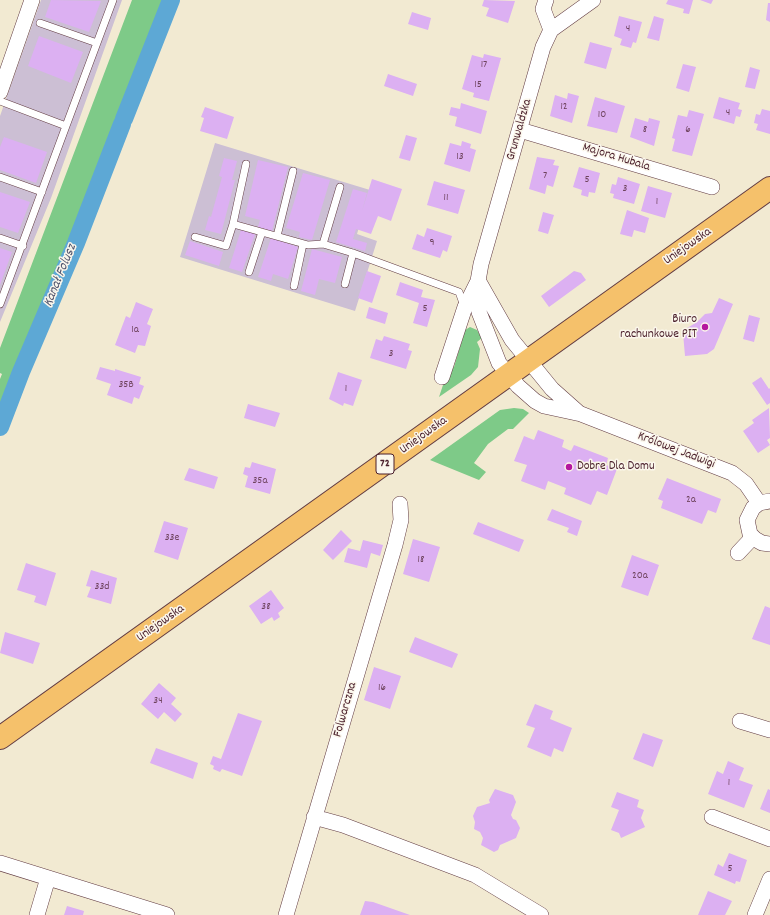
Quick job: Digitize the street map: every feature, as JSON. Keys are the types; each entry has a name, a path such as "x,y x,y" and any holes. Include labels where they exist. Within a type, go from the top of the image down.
{"main road":[{"name":"Uniejowska","path":"0,738 770,188"}],"street":[{"path":"0,92 7,50 32,0"},
{"path":"546,0 543,9 551,30 593,0"},
{"name":"Grunwaldzka","path":"508,375 496,356 479,312 478,281 481,264 543,48 551,30"},
{"name":"Majora Hubala","path":"520,130 712,187"},
{"name":"Grunwaldzka","path":"442,377 464,307 478,281"},
{"name":"Królowej Jadwigi","path":"478,281 504,328 552,389 581,414"},
{"name":"Królowej Jadwigi","path":"508,375 535,402 549,408 581,414 732,472 764,502"},
{"path":"764,502 749,514 748,527 753,537 762,543 770,544"},
{"name":"Folwarczna","path":"286,915 395,545 401,520 400,504"},
{"path":"738,553 753,537"},
{"path":"740,722 770,730"},
{"path":"314,817 343,825 475,875 542,915"},
{"path":"712,817 770,839"},
{"path":"0,862 167,915"},
{"path":"37,915 48,878"},
{"path":"755,915 770,879"}],"lane":[{"path":"0,304 2,295 23,246 113,0"},
{"path":"40,23 97,43"},
{"path":"0,101 66,126"},
{"path":"195,237 226,246 233,224 246,164"},
{"path":"277,236 292,171"},
{"path":"0,177 42,192"},
{"path":"323,244 340,187"},
{"path":"233,224 304,244 323,244 353,253 459,292 464,307"},
{"path":"249,272 262,232"},
{"path":"0,238 23,246"},
{"path":"294,286 304,244"},
{"path":"345,284 353,253"}],"shaded area":[{"path":"41,0 122,0 51,198 0,322 0,116"},
{"path":"215,143 370,190 357,234 377,241 355,311 180,257"}],"green space":[{"path":"132,0 165,0 115,130 0,411 0,379 2,374 0,373 0,348"},
{"path":"470,327 477,330 482,338 477,342 480,349 478,367 471,375 439,397 447,373 454,367 465,330"},
{"path":"514,408 523,409 529,413 513,429 508,429 488,444 474,463 486,472 479,480 430,460 500,410"}],"building":[{"path":"51,0 101,1 89,32 45,17"},
{"path":"484,0 515,1 508,23 486,16 489,8 482,6"},
{"path":"668,0 693,0 689,14 683,13 684,9 666,4"},
{"path":"700,0 713,0 711,4"},
{"path":"768,3 770,3 770,22 766,20"},
{"path":"412,12 431,18 428,30 408,24"},
{"path":"619,16 642,22 636,43 633,42 631,48 620,45 622,39 614,36"},
{"path":"654,16 664,19 659,41 647,38"},
{"path":"39,36 83,52 71,83 28,66"},
{"path":"590,42 612,48 606,69 584,63"},
{"path":"484,54 501,58 489,101 473,97 474,93 462,89 472,55 483,58"},
{"path":"683,64 696,67 689,92 676,88"},
{"path":"750,67 760,70 755,89 745,87"},
{"path":"388,74 417,84 413,96 384,86"},
{"path":"568,93 579,96 572,123 550,116 555,95 567,99"},
{"path":"595,97 625,106 617,133 587,126"},
{"path":"719,97 740,103 738,109 742,110 740,117 736,116 734,124 713,118"},
{"path":"461,103 487,111 481,134 455,126 457,117 449,115 451,107 460,109"},
{"path":"205,107 234,117 227,139 200,131 204,118 201,117"},
{"path":"762,109 770,111 770,134 756,130 758,124 754,123 756,114 760,115"},
{"path":"689,110 704,114 692,156 672,151 675,139 672,138 678,115 687,117"},
{"path":"635,118 648,122 649,118 660,121 654,146 630,137"},
{"path":"406,135 417,138 410,161 399,158"},
{"path":"4,137 47,152 36,183 0,170 0,147"},
{"path":"462,141 471,144 470,148 476,150 470,172 444,164 450,143 461,146"},
{"path":"537,157 555,160 553,165 559,166 553,187 547,185 545,194 529,189"},
{"path":"224,158 237,161 232,180 235,180 221,234 205,230 209,216 211,217 222,177 219,176"},
{"path":"258,160 288,167 272,231 258,227 260,220 245,216"},
{"path":"579,167 600,173 595,193 589,192 588,197 581,195 582,190 573,187"},
{"path":"303,173 330,180 312,240 299,237 300,232 286,228"},
{"path":"618,177 640,184 634,204 613,198 614,194 610,193 612,184 616,185"},
{"path":"372,179 402,189 391,221 378,216 371,234 356,229 353,239 367,243 365,251 336,242 353,189 367,193 362,211"},
{"path":"434,181 465,190 458,214 427,205"},
{"path":"648,186 672,193 665,218 641,211"},
{"path":"0,192 30,202 18,233 0,227"},
{"path":"627,210 649,218 645,233 634,230 632,237 620,234"},
{"path":"543,212 554,215 548,234 538,231"},
{"path":"427,228 452,236 447,252 443,250 440,258 412,249 417,234 424,237"},
{"path":"241,230 255,234 242,272 229,268"},
{"path":"271,238 298,247 288,279 273,274 271,281 258,277"},
{"path":"190,241 223,252 219,266 185,255"},
{"path":"0,248 12,252 0,285"},
{"path":"312,249 342,257 335,283 319,279 315,295 301,291"},
{"path":"367,271 381,276 372,303 358,298"},
{"path":"574,271 581,273 586,280 549,307 541,296"},
{"path":"400,282 423,290 421,297 435,300 427,327 413,323 419,303 396,295"},
{"name":"Biuro rachunkowe PIT","path":"719,298 733,304 714,349 707,354 685,356 684,330 697,322 705,314 712,313"},
{"path":"136,302 153,309 147,324 151,326 145,346 138,345 135,353 115,345 126,316 130,318"},
{"path":"369,307 388,313 385,324 366,318"},
{"path":"749,315 760,318 754,342 743,339"},
{"path":"384,336 410,344 408,350 412,351 406,369 370,358 376,339 382,341"},
{"path":"100,367 115,371 115,369 141,377 139,384 144,386 139,399 134,397 132,404 107,395 111,384 96,379"},
{"path":"338,372 362,380 353,406 344,403 343,406 329,399"},
{"path":"761,377 769,389 770,388 770,403 767,405 752,383"},
{"path":"248,404 280,413 275,427 244,418"},
{"path":"769,408 770,438 767,440 770,445 758,453 743,431 754,423 752,420"},
{"name":"Dobre Dla Domu","path":"538,430 564,440 562,447 571,451 574,445 608,458 606,465 617,469 607,495 597,491 591,505 564,494 566,488 548,481 545,490 521,481 527,465 514,461 524,436 534,440"},
{"path":"252,462 276,469 270,494 245,487 248,476 243,474 245,467 250,468"},
{"path":"189,468 218,477 214,489 184,480"},
{"path":"667,478 721,499 716,513 708,510 702,524 661,508 663,501 658,499"},
{"path":"552,509 582,521 577,536 567,532 569,528 547,520"},
{"path":"164,521 188,528 178,560 154,552"},
{"path":"478,522 524,540 519,552 473,534"},
{"path":"341,530 352,541 333,560 323,550"},
{"path":"413,539 440,547 429,582 403,574"},
{"path":"363,540 383,545 380,556 371,553 367,568 344,562 348,548 360,551"},
{"path":"632,555 659,565 648,596 621,587"},
{"path":"26,563 56,573 46,606 34,602 36,596 17,590"},
{"path":"91,570 117,578 111,604 87,597 91,587 86,586"},
{"path":"271,590 284,608 278,613 280,617 274,621 272,617 261,624 249,606"},
{"path":"765,606 770,608 770,645 752,639"},
{"path":"5,632 40,643 33,664 0,653"},
{"path":"415,637 458,654 452,668 409,652"},
{"path":"374,667 401,676 390,709 364,700"},
{"path":"159,683 176,698 171,704 182,714 175,722 164,712 158,719 141,704"},
{"path":"535,704 553,711 550,719 572,728 563,752 554,748 551,757 527,747 535,728 526,725"},
{"path":"238,713 262,721 242,776 222,769 220,772 213,769 214,766 210,764 213,756 221,759"},
{"path":"643,733 663,740 653,767 633,759"},
{"path":"156,748 198,763 193,779 150,763"},
{"path":"728,761 744,768 739,780 753,785 744,808 708,794 717,771 723,774"},
{"path":"495,789 513,795 516,802 511,815 513,819 516,820 520,828 516,838 500,845 498,850 494,852 481,845 483,838 480,832 474,829 475,822 473,816 477,807 490,803 489,800"},
{"path":"768,789 770,790 770,813 760,809"},
{"path":"617,792 639,800 637,807 644,810 641,818 645,827 621,838 619,833 611,830 619,810 611,807"},
{"path":"729,853 747,860 740,882 736,881 735,884 714,875 718,864 723,867"},
{"path":"708,891 732,901 725,915 698,915"},
{"path":"365,901 373,902 410,915 360,915"},
{"path":"67,906 84,911 83,915 64,915"}],"waterway":[{"name":"Kanał Folusz","path":"124,119 171,0"},
{"name":"Kanał Folusz","path":"0,427 21,372 76,243 122,124"}],"place":[{"name":"Biuro rachunkowe PIT","path":"705,327"},
{"name":"Dobre Dla Domu","path":"569,467"}]}
